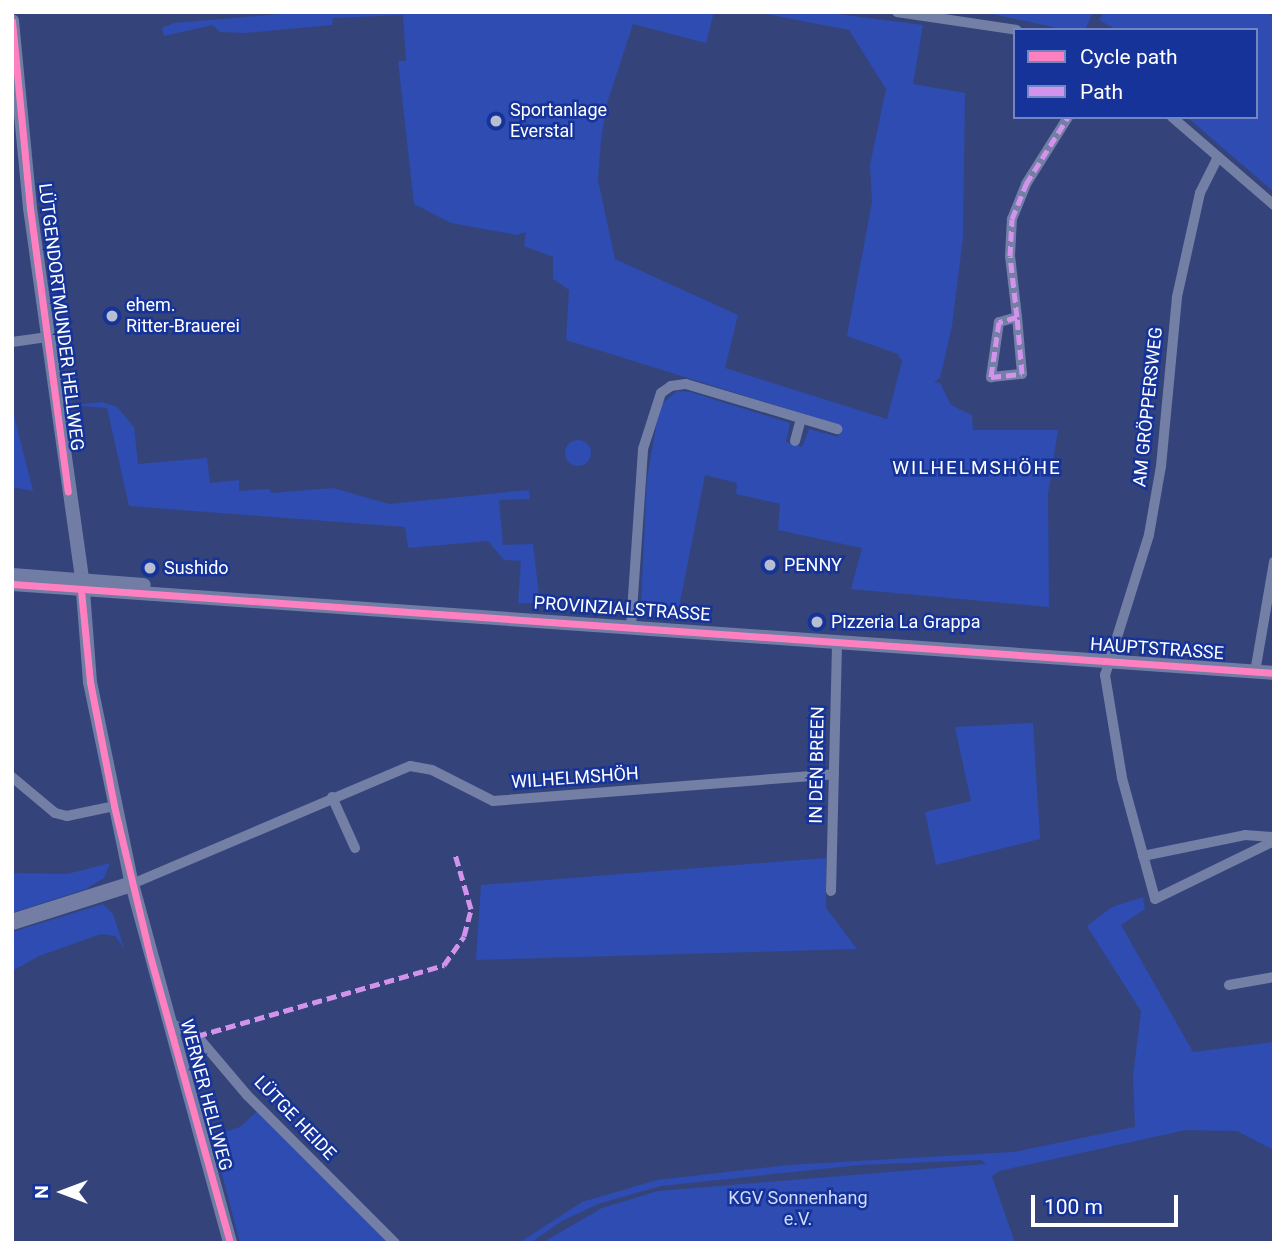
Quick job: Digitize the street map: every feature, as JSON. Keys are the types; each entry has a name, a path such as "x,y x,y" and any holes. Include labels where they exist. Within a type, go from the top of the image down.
{"highway":[{"path":"13,922 132,884"}],"main road":[{"name":"LÜTGENDORTMUNDER HELLWEG","path":"12,20 17,107 82,584 90,682 114,806 150,956"},
{"name":"PROVINZIALSTRASSE","path":"12,575 204,595 1037,656"},
{"name":"PROVINZIALSTRASSE","path":"12,584 82,584"},
{"name":"HAUPTSTRASSE","path":"1037,656 1274,673"},
{"name":"WERNER HELLWEG","path":"150,956 230,1243"}],"street":[{"path":"897,12 1013,29"},
{"path":"1017,317 999,322 991,377 1022,374 1017,317 1010,256 1012,219 1026,184 1067,119"},
{"path":"1173,119 1274,205"},
{"name":"AM GRÖPPERSWEG","path":"1218,157 1207,175 1188,239 1177,297 1155,500 1140,570 1105,675 1116,744 1156,899 1274,839"},
{"path":"12,342 47,337"},
{"path":"631,626 643,449 661,393 671,386 686,384 837,429"},
{"path":"794,441 802,419"},
{"path":"1255,672 1274,562"},
{"name":"IN DEN BREEN","path":"831,891 837,640"},
{"name":"WILHELMSHÖH","path":"132,884 410,766 432,771 493,801 834,774"},
{"path":"12,778 55,813 67,816 114,806"},
{"path":"332,797 355,848"},
{"path":"1143,856 1244,835 1274,839"},
{"path":"1229,985 1274,977"},
{"name":"LÜTGE HEIDE","path":"170,1023 177,1022 197,1036 247,1095 394,1243"}],"green space":[{"path":"305,12 714,12 706,43 633,24 607,103 601,140 598,180 615,259 738,315 725,368 887,419 902,361 898,354 847,336 872,202 870,165 886,89 849,30 755,12 822,12 923,25 913,84 965,93 963,237 952,326 940,378 934,382 940,383 951,405 972,415 973,430 1058,430 1048,494 1049,607 851,589 862,548 778,530 780,504 736,494 737,483 705,475 678,613 649,611 641,604 647,478 660,405 677,391 690,392 790,423 786,442 802,447 809,429 838,437 842,426 566,340 569,290 553,279 553,257 524,246 526,232 517,235 451,223 414,204 398,61 406,61 403,15 333,18 332,25 245,33 220,32 213,25 164,36 162,28 174,23"},
{"path":"983,12 1093,12 1086,28 1058,28"},
{"path":"1104,12 1268,12 1274,19 1274,192 1189,119 1258,119 1258,28 1113,28 1099,20"},
{"path":"76,375 76,379 69,381 72,405 102,402 117,407 134,427 138,464 207,458 210,483 239,480 239,491 269,489 272,493 333,488 389,504 529,490 530,499 499,500 503,545 533,544 540,603 518,603 521,561 504,560 488,541 408,548 405,527 129,506 107,408 68,405 63,376"},
{"path":"12,404 16,424 33,491 12,487"},
{"path":"578,440 587,444 591,453 587,462 578,466 569,462 565,453 569,444"},
{"path":"1033,723 1040,839 936,865 925,812 971,801 955,727"},
{"path":"826,858 826,908 857,949 476,960 481,885"},
{"path":"110,863 104,878 86,889 12,913 12,873 67,874"},
{"name":"KGV Sonnenhang e.V.","path":"1143,897 1145,909 1121,925 1193,1052 1274,1042 1274,1150 1237,1131 1186,1130 999,1171 992,1176 1015,1243 542,1243 602,1208 658,1191 986,1164 981,1160 860,1165 661,1186 598,1204 562,1221 530,1243 519,1243 582,1202 657,1180 789,1165 1013,1152 1135,1127 1133,1076 1141,1011 1087,926 1112,907"},
{"path":"103,904 113,914 124,948 115,936 101,934 39,956 12,971 12,932"},
{"path":"257,1111 392,1243 240,1243 212,1136 240,1127"}],"marked path":[{"path":"1017,317 1010,256 1012,219 1026,184 1067,119"},
{"path":"1017,317 1022,374 991,377 999,322 1017,317"},
{"path":"197,1036 444,965 464,936 471,909 455,854"}],"cycle path":[{"path":"12,21 30,208 68,491"},
{"path":"12,584 1274,673"},
{"path":"81,590 90,682 114,806 150,956 230,1243"}],"place":[{"name":"Sportanlage Everstal","path":"496,121"},
{"name":"ehem. Ritter-Brauerei","path":"112,316"},
{"name":"PENNY","path":"770,565"},
{"name":"Sushido","path":"150,568"},
{"name":"Pizzeria La Grappa","path":"817,622"}],"district":[{"name":"WILHELMSHÖHE","path":"977,468"}]}
